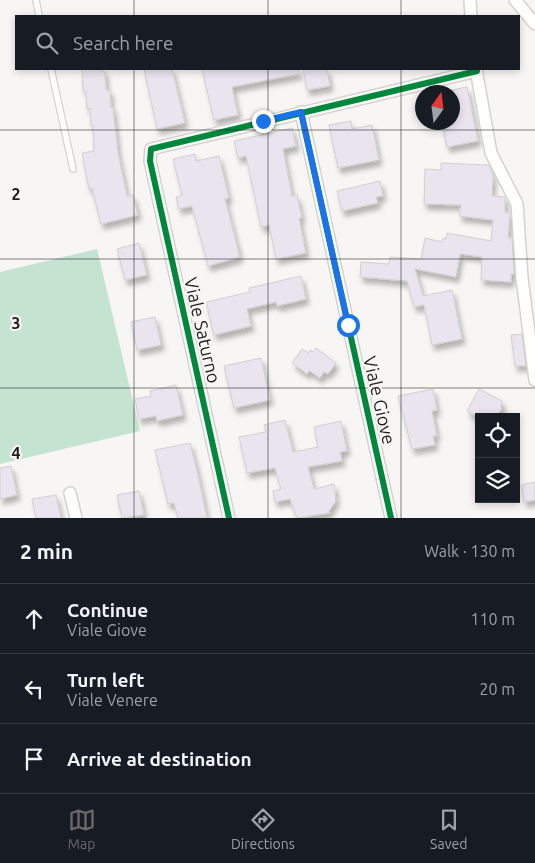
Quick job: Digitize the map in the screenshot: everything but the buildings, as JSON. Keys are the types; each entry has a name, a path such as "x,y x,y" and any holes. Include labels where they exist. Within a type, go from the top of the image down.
{"street":[{"path":"470,0 471,15"},
{"path":"515,0 535,24"},
{"path":"301,112 477,70 491,153 518,210 522,278 535,380"},
{"name":"Viale Saturno","path":"229,518 150,161 151,149 301,112"},
{"name":"Viale Giove","path":"301,112 391,518"},
{"path":"70,493 76,518"}],"lane":[{"path":"36,0 39,15"},
{"path":"51,70 73,169"}],"green space":[{"path":"97,249 140,431 0,464 0,272"}],"cycle path":[{"path":"229,518 150,161 151,149 477,71"},
{"path":"301,112 391,518"}],"route":[{"path":"263,121 301,112 348,325"}]}
